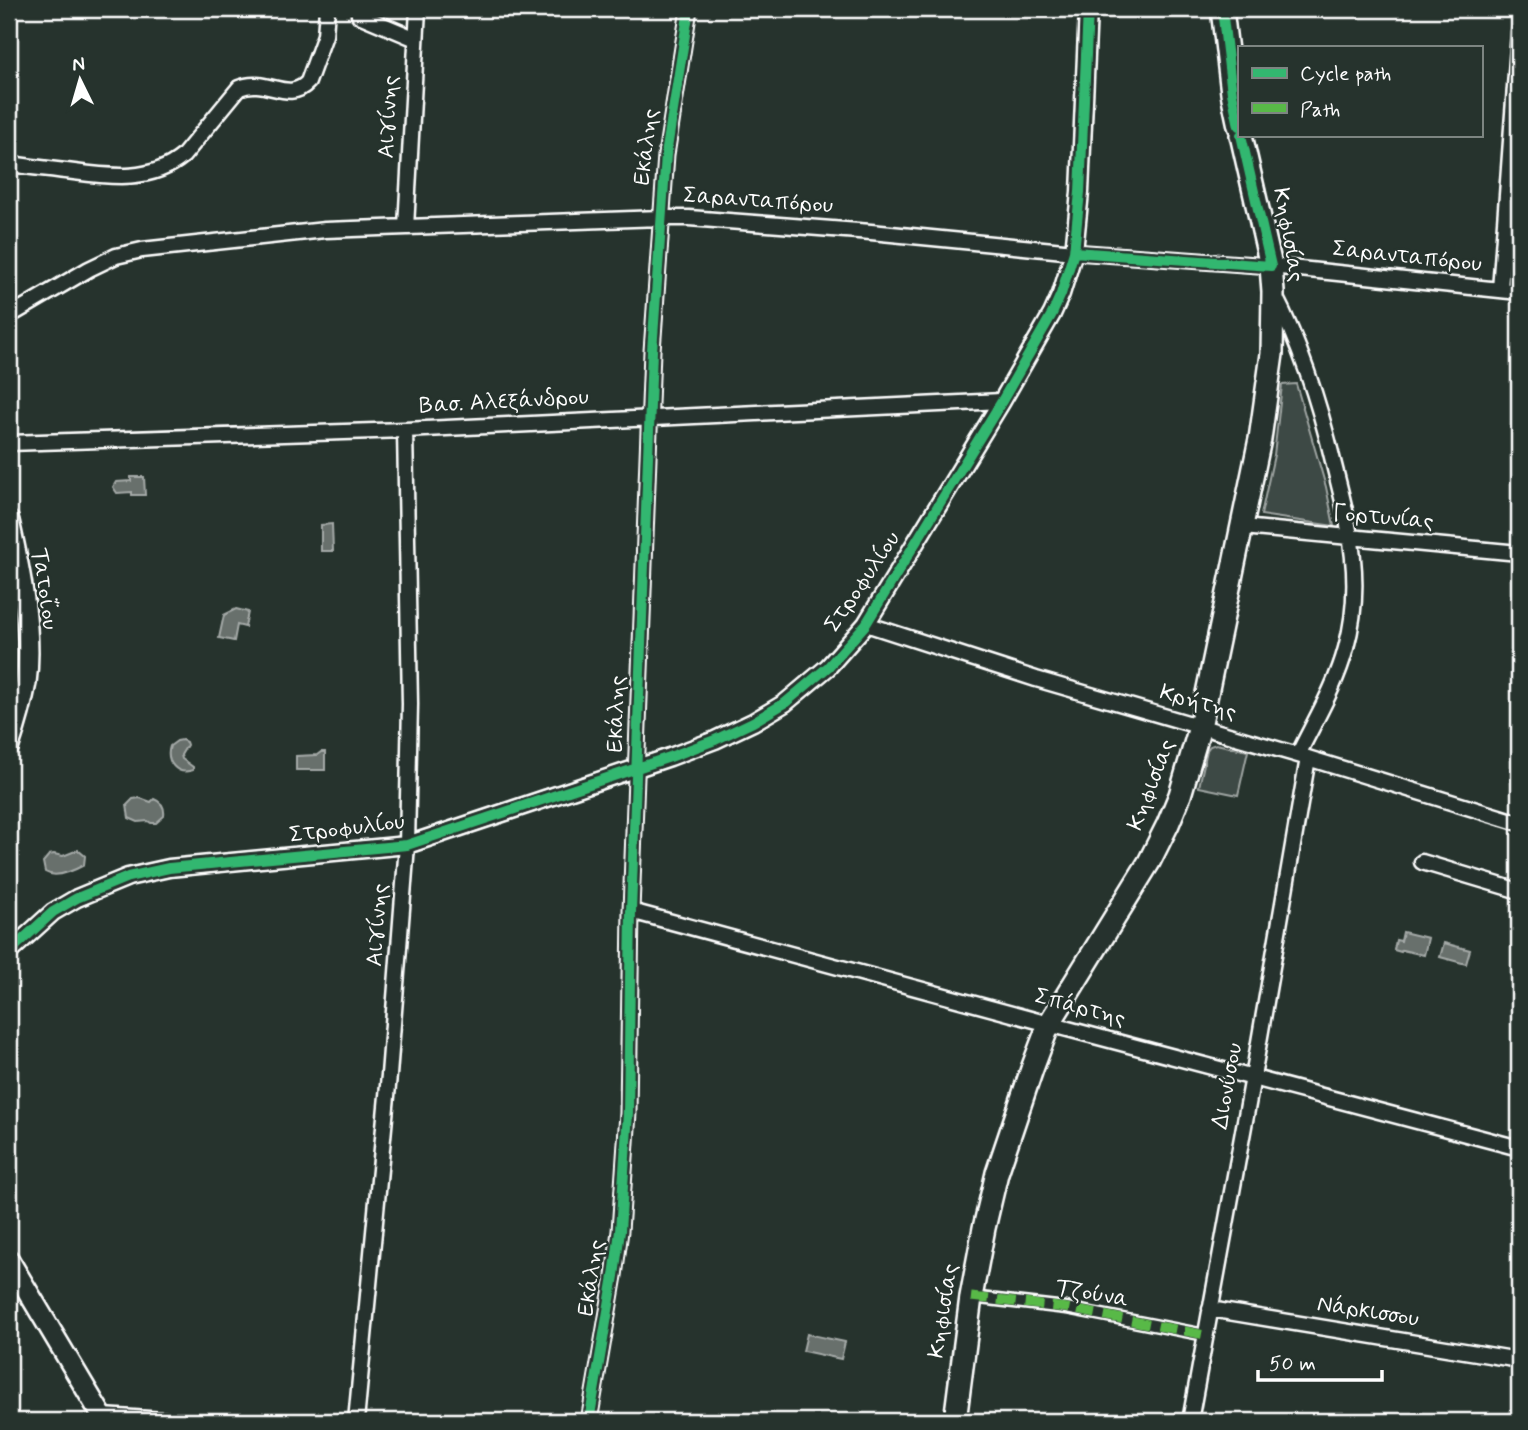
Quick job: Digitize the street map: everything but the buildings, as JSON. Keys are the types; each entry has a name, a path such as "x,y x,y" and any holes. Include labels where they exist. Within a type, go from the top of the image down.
{"main road":[{"path":"1222,9 1238,121"},
{"name":"Κηφισίας","path":"955,1421 971,1297 984,1228 997,1172 1015,1116 1049,1024 1149,862 1180,795 1200,727 1243,527 1272,354 1271,266 1241,136"},
{"name":"Τατοΐου","path":"9,521 24,599 27,641 26,681 9,746"},
{"path":"9,1260 104,1419"}],"street":[{"path":"9,164 118,177 158,171 173,164 183,156 239,88 258,84 290,92 300,89 308,82 325,35 327,9"},
{"name":"Αιγίνης","path":"406,227 418,9"},
{"name":"Εκάλης","path":"589,1421 620,1231 628,1113 631,911 652,351 661,218 673,104 689,9"},
{"name":"Στροφυλίου","path":"9,952 52,912 77,898 128,877 169,868 407,845 715,740 753,722 785,702 828,667 866,624 1002,401 1052,314 1066,281 1074,253 1081,171 1088,9"},
{"path":"359,15 416,39"},
{"path":"1500,290 1519,32"},
{"name":"Σαρανταπόρου","path":"9,316 116,256 142,250 325,230 661,218 871,232 1074,253 1271,266 1519,292"},
{"name":"Διονύσου","path":"1190,1421 1253,1077 1303,756 1346,651 1354,608 1351,538 1324,424 1290,325 1273,292"},
{"name":"Βασ. Αλεξάνδρου","path":"9,443 405,430 1002,401"},
{"name":"Αιγίνης","path":"356,1421 388,1089 407,845 410,704 405,430"},
{"name":"Γορτυνίας","path":"1243,527 1519,553"},
{"name":"Κρήτης","path":"866,624 1036,679 1303,756 1519,823"},
{"path":"1422,862 1519,891"},
{"name":"Σπάρτης","path":"631,911 1519,1148"},
{"name":"Τζούνα","path":"971,1297 1066,1308 1205,1335"},
{"name":"Νάρκισσου","path":"1210,1310 1519,1360"},
{"path":"104,1419 165,1421"}],"shaded area":[{"path":"1296,384 1326,487 1334,526 1261,515 1274,455 1282,385"},
{"path":"131,477 144,477 145,495 117,493 113,487 116,482 131,481"},
{"path":"332,524 333,551 321,551 321,525"},
{"path":"236,609 248,612 245,627 237,625 234,641 219,638 224,615"},
{"path":"182,740 187,745 181,755 182,759 193,767 193,770 177,769 169,757 170,746"},
{"path":"1216,744 1248,751 1238,795 1199,787 1207,750"},
{"path":"325,752 325,770 296,770 296,756 317,755"},
{"path":"133,799 159,802 164,816 156,823 138,822 129,818 127,805"},
{"path":"78,850 85,856 84,865 59,874 45,872 43,862 49,855 63,856"},
{"path":"1403,932 1428,938 1424,955 1394,950 1396,940 1401,941"},
{"path":"1444,943 1470,950 1466,964 1440,957"},
{"path":"807,1334 845,1342 841,1359 803,1351"}],"marked path":[{"path":"971,1297 1066,1308 1205,1335"}],"cycle path":[{"path":"589,1421 620,1231 628,1113 631,911 652,351 666,155 689,9"},
{"path":"9,952 53,912 77,898 128,877 169,868 407,845 670,757 753,722 785,703 828,667 866,624 1002,401 1061,294 1074,252 1080,192 1088,9"},
{"path":"1222,9 1238,121"},
{"path":"1074,252 1271,266 1241,136"}]}
